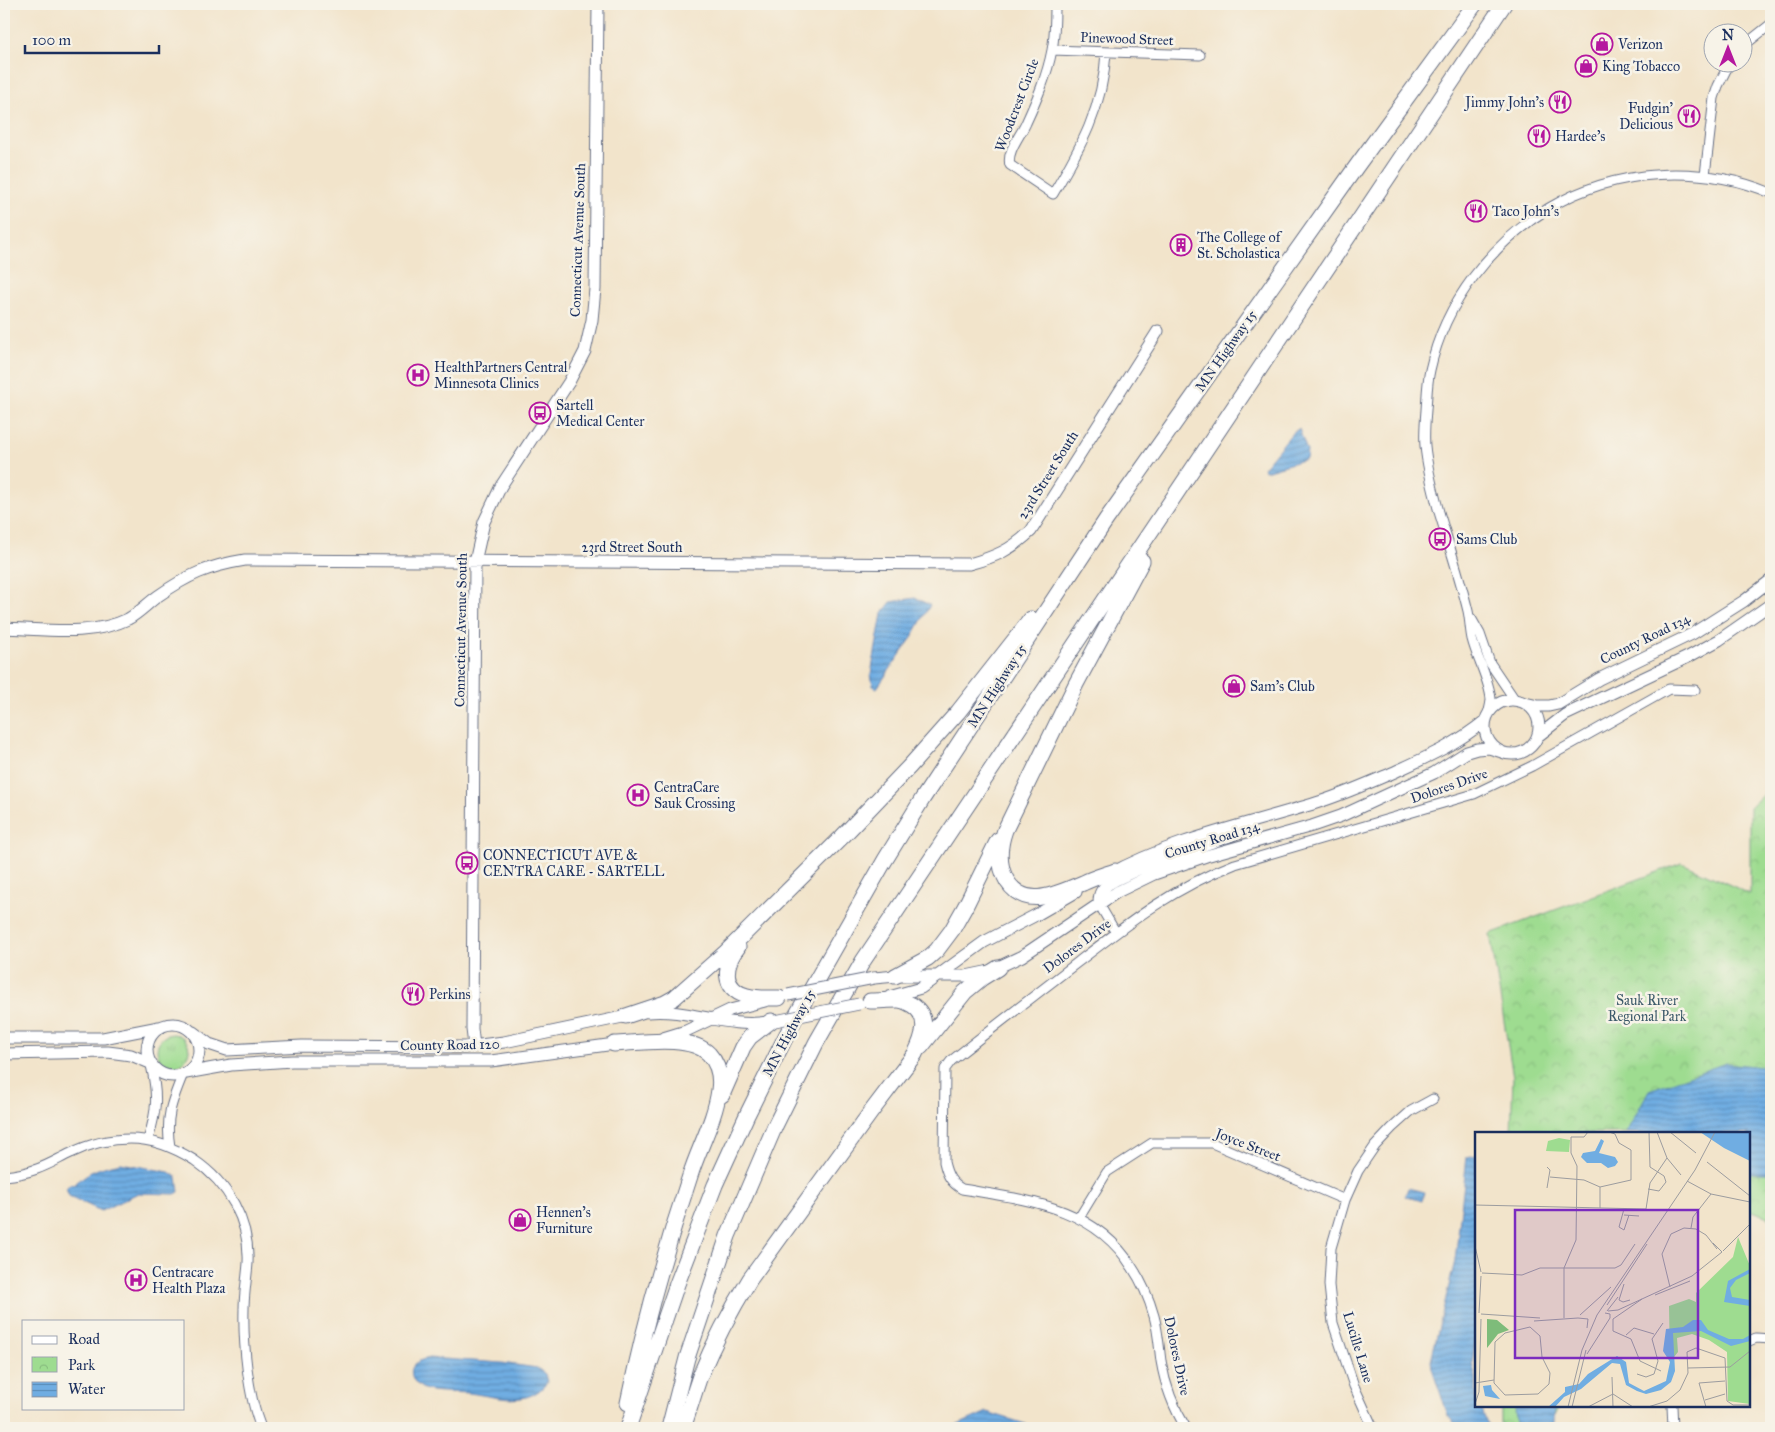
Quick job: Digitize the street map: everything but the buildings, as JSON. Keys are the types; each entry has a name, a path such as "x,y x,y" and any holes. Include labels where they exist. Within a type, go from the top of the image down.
{"highway":[{"name":"MN Highway 15","path":"628,1428 677,1284 716,1185 747,1115 796,1016 885,860 1106,520 1356,167 1475,4"},
{"name":"MN Highway 15","path":"669,1428 687,1358 728,1236 775,1126 816,1043 862,961 1504,4"},
{"path":"895,976 928,958 937,950 965,907 1099,640 1190,472"},
{"path":"626,1016 665,1003 674,998 706,970 842,837 933,741 1057,586 1106,520"},
{"path":"1025,790 1001,842 1000,863 1010,885 1024,895 1042,898 1053,896 1115,871"},
{"path":"759,919 732,955 728,969 729,982 734,990 749,997 783,997"},
{"path":"683,1428 706,1363 733,1308 750,1279 915,1054 965,992 998,968"},
{"path":"864,1002 903,1001 920,1012 924,1030 920,1045 915,1054"},
{"path":"623,1428 638,1353 690,1174 712,1117 744,1047 750,1037 773,1021"},
{"path":"614,1044 670,1042 689,1043 702,1048 714,1061 719,1073 719,1091 712,1117"}],"street":[{"name":"Connecticut Avenue South","path":"474,1046 472,1020 475,562 484,522 501,486 569,382 585,351 592,320 596,263 598,4"},
{"name":"Woodcrest Circle","path":"1055,4 1052,50 1043,83 1012,150 1009,162 1010,165 1053,194 1070,166 1093,118 1104,78 1106,53"},
{"path":"1752,39 1771,24"},
{"name":"Pinewood Street","path":"1052,50 1200,55"},
{"path":"1705,176 1714,98 1725,72"},
{"path":"1469,614 1480,634 1490,663 1520,701 1536,714 1540,729 1534,744 1527,750 1511,754 1502,752 1490,743 1485,728 1491,701 1488,684 1475,651 1469,614 1431,482 1425,446 1424,430 1430,371 1441,337 1454,307 1470,282 1486,260 1507,239 1531,220 1556,204 1582,192 1639,176 1671,174 1705,176 1749,184 1771,193"},
{"name":"23rd Street South","path":"4,628 68,630 104,627 129,618 192,574 209,567 245,560 968,564 985,560 1017,545 1031,531 1158,330"},
{"name":"County Road 134","path":"1520,701 1538,706 1558,704 1599,679 1692,634 1744,602 1771,580"},
{"path":"1538,736 1565,715 1688,657 1719,640 1771,604"},
{"name":"Dolores Drive","path":"1186,1428 1174,1406 1166,1384 1154,1317 1148,1298 1140,1280 1119,1248 1096,1228 1079,1218 1043,1204 962,1189 955,1185 946,1171 944,1162 945,1068 960,1053 1116,933 1160,901 1208,875 1235,864 1474,794 1532,766 1669,689 1695,690"},
{"path":"1487,717 1499,703 1507,700 1520,701"},
{"name":"County Road 134","path":"864,1002 921,988 984,942 1146,856 1181,843 1316,803 1356,789 1457,742 1487,717"},
{"name":"County Road 134","path":"874,978 979,974 998,968 1022,956 1099,904 1134,883 1180,864 1312,826 1374,802 1434,774 1467,752 1489,748 1502,752"},
{"path":"1116,933 1099,904 1099,896 1104,888 1136,870 1184,851 1222,840 1288,811"},
{"name":"County Road 120","path":"185,1073 231,1064 275,1062 491,1060 665,1037 686,1031 737,1008 874,978"},
{"name":"County Road 120","path":"193,1032 209,1044 227,1050 302,1046 474,1046 504,1042 655,1011 738,1024 773,1021 864,1002"},
{"path":"4,1038 103,1038 174,1023 187,1027 197,1038 199,1052 194,1065 185,1073 176,1090 168,1114 167,1132 170,1147"},
{"path":"148,1140 154,1119 157,1096 151,1064 146,1051 150,1036 160,1026"},
{"path":"4,1054 108,1052 131,1055 151,1064 162,1074 176,1076 185,1073"},
{"name":"Lucille Lane","path":"1373,1428 1354,1386 1333,1323 1329,1285 1331,1248 1345,1200 1358,1171 1375,1146 1411,1111 1433,1099"},
{"path":"4,1176 38,1169 76,1150 97,1143 129,1139 148,1140 170,1147 186,1155 214,1176 236,1207 247,1243 248,1262 244,1307 245,1356 262,1428"},
{"name":"Joyce Street","path":"1079,1218 1107,1172 1152,1143 1212,1143 1345,1200"},
{"path":"1750,1341 1756,1338 1771,1339"},
{"path":"1672,1407 1673,1428"}],"green space":[{"name":"Sauk River Regional Park","path":"1771,787 1771,1218 1750,1210 1750,1132 1511,1132 1513,1077 1490,934 1682,863 1750,894 1750,807"},
{"path":"173,1034 179,1035 184,1039 188,1044 188,1056 184,1061 179,1065 173,1066 167,1065 162,1061 158,1056 157,1050 158,1044 162,1039 167,1035"},
{"path":"1501,1407 1558,1407 1551,1422 1545,1428 1501,1428"}],"water":[{"path":"1299,429 1307,451 1306,459 1265,471 1263,468 1293,432"},
{"path":"915,598 930,605 911,639 877,688 873,686 871,674 882,614 891,602"},
{"path":"1726,1063 1771,1068 1771,1173 1750,1173 1750,1132 1627,1132 1649,1090"},
{"path":"1475,1155 1475,1342 1472,1363 1475,1374 1475,1407 1481,1407 1488,1428 1459,1428 1448,1416 1431,1360 1455,1261 1467,1157"},
{"path":"121,1163 169,1172 177,1177 179,1192 175,1194 138,1193 101,1211 69,1196 66,1188 70,1184 75,1184 85,1175 96,1170"},
{"path":"1408,1188 1424,1192 1422,1201 1405,1196"},
{"path":"429,1358 502,1363 537,1368 545,1374 547,1382 535,1393 519,1398 427,1390 415,1382 412,1369 420,1361"},
{"path":"1515,1407 1554,1407 1554,1428 1515,1428"},
{"path":"987,1412 1038,1428 951,1428"}],"place":[{"name":"Verizon","path":"1602,44"},
{"name":"King Tobacco","path":"1586,66"},
{"name":"Jimmy John's","path":"1560,102"},
{"name":"Fudgin' Delicious","path":"1689,116"},
{"name":"Hardee's","path":"1539,136"},
{"name":"Taco John's","path":"1476,211"},
{"name":"The College of St. Scholastica","path":"1181,245"},
{"name":"HealthPartners Central Minnesota Clinics","path":"418,375"},
{"name":"Sartell Medical Center","path":"540,413"},
{"name":"Sams Club","path":"1440,539"},
{"name":"Sam's Club","path":"1234,686"},
{"name":"CentraCare Sauk Crossing","path":"638,795"},
{"name":"CONNECTICUT AVE & CENTRA CARE - SARTELL","path":"467,863"},
{"name":"Perkins","path":"413,994"},
{"name":"Hennen’s Furniture","path":"520,1220"},
{"name":"Centracare Health Plaza","path":"136,1280"}]}
